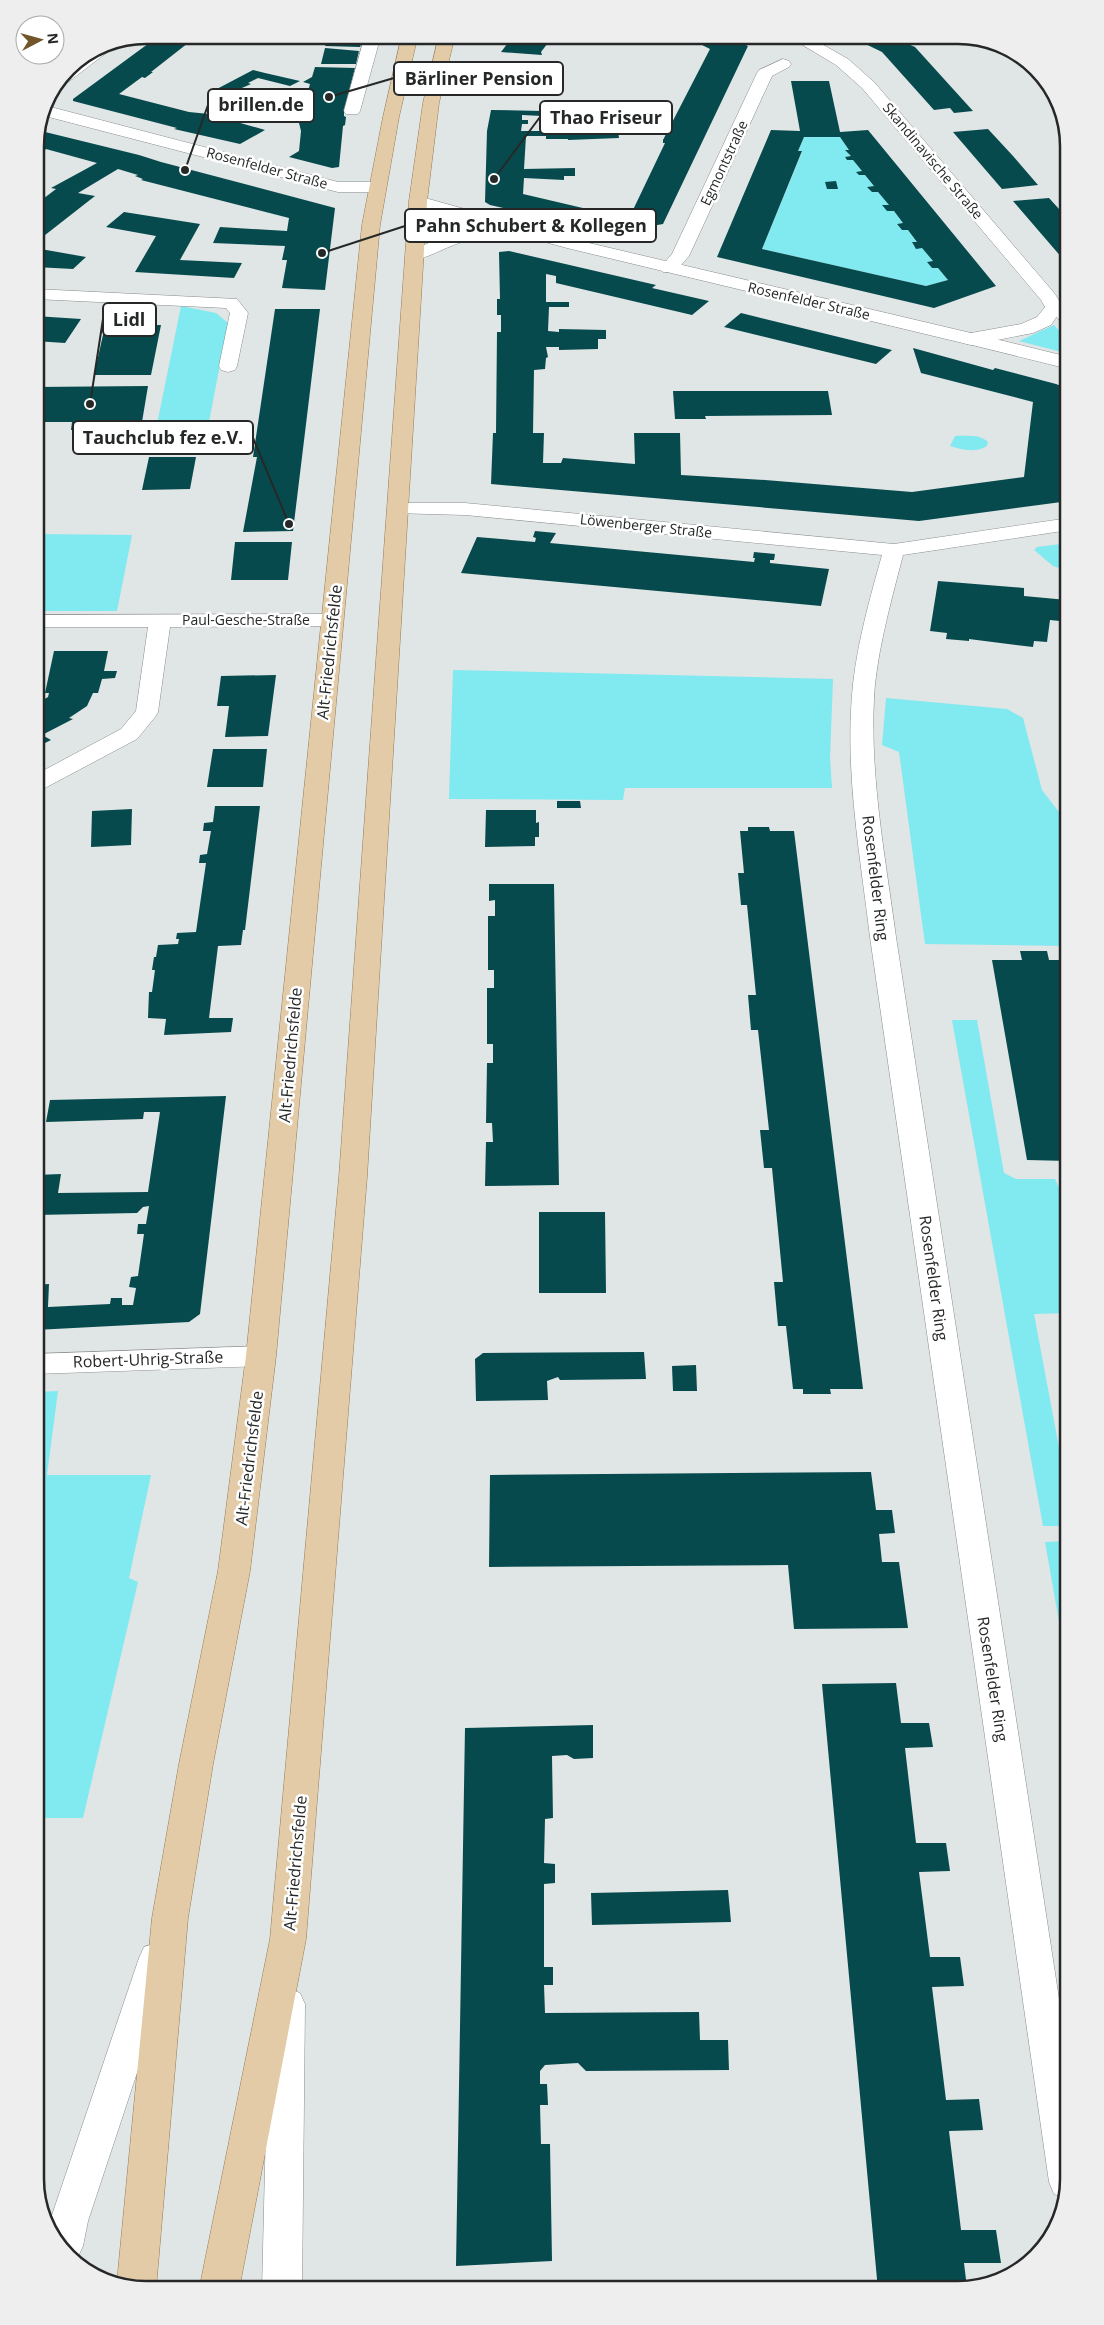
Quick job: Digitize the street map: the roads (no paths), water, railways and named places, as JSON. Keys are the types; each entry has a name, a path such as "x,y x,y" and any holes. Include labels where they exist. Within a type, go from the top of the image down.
{"main road":[{"name":"Alt-Friedrichsfelde","path":"137,2281 170,1918 196,1764 234,1571 261,1356 371,225 391,117 408,44"},
{"name":"Alt-Friedrichsfelde","path":"221,2281 288,1938 320,1583 351,1197 370,883 398,509 418,201 431,103 446,44"}],"street":[{"path":"352,111 371,44"},
{"name":"Skandinavische Straße","path":"810,44 842,62 868,85 1060,310"},
{"name":"Egmontstraße","path":"669,268 680,256 765,73 783,64"},
{"name":"Rosenfelder Straße","path":"49,112 338,187 378,187"},
{"name":"Rosenfelder Straße","path":"418,201 502,223 549,238 669,268 1060,361"},
{"name":"Rosenfelder Straße","path":"414,255 459,236 488,231 549,238"},
{"path":"44,294 230,303 239,313 228,366"},
{"name":"Skandinavische Straße","path":"971,339 1026,329 1060,313"},
{"name":"Löwenberger Straße","path":"398,509 465,509 894,550"},
{"path":"894,550 1060,525"},
{"name":"Rosenfelder Ring","path":"894,550 870,640 864,686 863,749 867,811 984,1627 1060,2129"},
{"name":"Paul-Gesche-Straße","path":"44,621 332,620"},
{"name":"Paul-Gesche-Straße","path":"44,779 129,734 147,712 160,621"},
{"name":"Robert-Uhrig-Straße","path":"44,1364 261,1356"},
{"name":"Alt-Friedrichsfelde","path":"64,2240 170,1918"},
{"name":"Alt-Friedrichsfelde","path":"282,2281 288,1938"}],"place":[{"name":"Bärliner Pension","path":"329,97"},
{"name":"brillen.de","path":"185,170"},
{"name":"Thao Friseur","path":"494,179"},
{"name":"Pahn Schubert & Kollegen","path":"322,253"},
{"name":"Lidl","path":"90,404"},
{"name":"Tauchclub fez e.V.","path":"289,524"}]}
